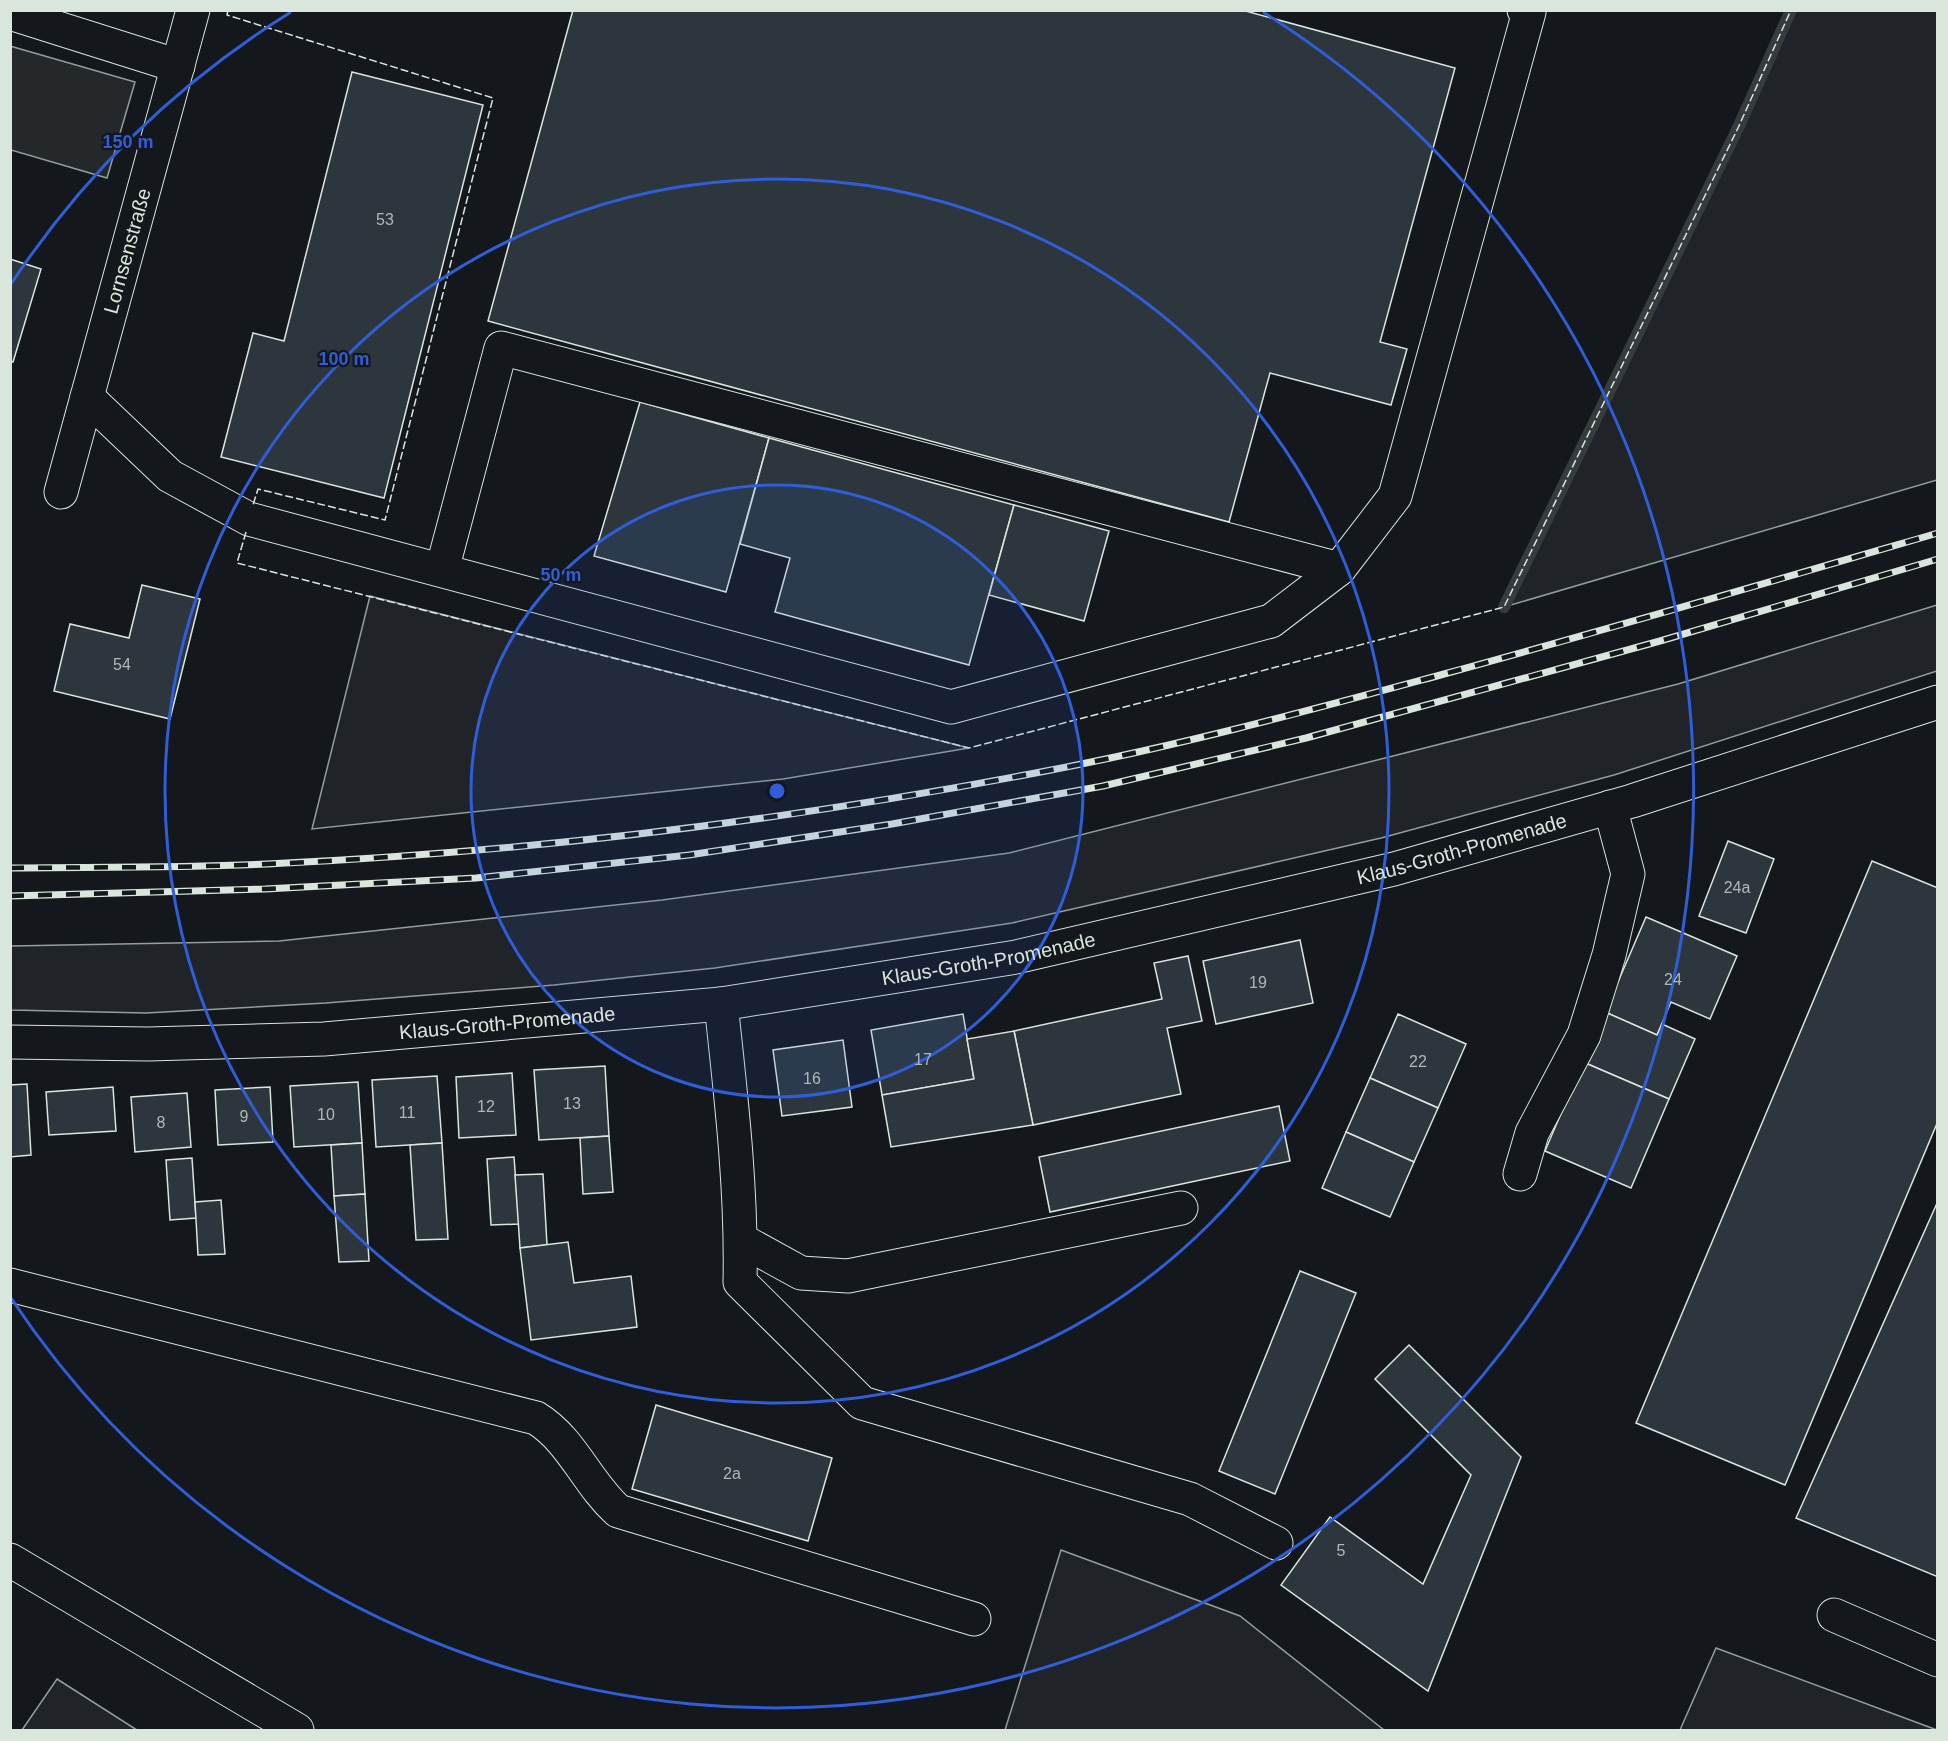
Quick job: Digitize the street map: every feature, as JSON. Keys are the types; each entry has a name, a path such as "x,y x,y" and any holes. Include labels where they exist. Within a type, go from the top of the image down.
{"street":[{"name":"Lornsenstraße","path":"62,492 193,10"},
{"path":"87,396 170,476 249,519 951,707 1271,621 1340,569 1395,496 1529,12 1524,10"},
{"path":"10,13 178,66"},
{"path":"442,570 501,348 1340,569"},
{"name":"Klaus-Groth-Promenade","path":"10,1042 148,1044 324,1039 721,1004 1016,957 1394,869 1611,807 1938,702"},
{"path":"1520,1174 1532,1133 1584,1035 1609,955 1628,874 1611,807"},
{"path":"721,1004 736,1149 741,1240 740,1282 862,1404 1191,1499 1276,1543"},
{"path":"741,1240 801,1273 848,1276 1181,1208"},
{"path":"10,1285 536,1418 561,1438 607,1501 618,1510 974,1619"},
{"path":"10,1560 297,1731"},
{"path":"1834,1615 1938,1660"}],"shaded area":[{"path":"1791,11 1937,11 1937,480 1504,607 1738,128"},
{"path":"10,46 135,82 107,178 11,150"},
{"path":"370,596 969,748 783,779 312,829"},
{"path":"1937,605 1937,671 1614,775 1381,838 1012,923 715,968 554,985 326,1003 146,1013 11,1010 11,946 279,941 662,900 1009,853 1678,684"},
{"path":"1061,1550 1240,1616 1384,1730 1005,1730"},
{"path":"1716,1648 1937,1730 1680,1730"},
{"path":"57,1679 137,1730 22,1730"}],"building":[{"path":"573,10 1242,10 1455,68 1380,342 1407,349 1391,405 1270,373 1229,522 488,321"},
{"path":"352,72 483,105 384,498 221,457 253,333 284,341"},
{"path":"10,259 41,269 13,362 10,361"},
{"path":"640,402 769,438 726,592 594,556"},
{"path":"769,438 1014,505 969,665 775,612 790,558 740,544"},
{"path":"1014,505 1109,531 1084,621 989,595"},
{"path":"142,585 200,599 170,719 54,691 70,624 129,638"},
{"path":"1728,841 1774,859 1746,933 1699,916"},
{"path":"1872,861 1938,888 1938,1121 1785,1485 1636,1423"},
{"path":"1646,917 1737,956 1710,1019 1671,1002 1657,1035 1605,1012"},
{"path":"1300,940 1313,1003 1216,1024 1203,961"},
{"path":"1188,956 1202,1021 1167,1028 1181,1094 1033,1125 1014,1031 1162,999 1154,963"},
{"path":"1605,1012 1657,1035 1662,1024 1695,1039 1669,1099 1583,1062"},
{"path":"963,1014 974,1079 882,1095 871,1030"},
{"path":"1398,1014 1466,1044 1438,1108 1370,1078"},
{"path":"1014,1031 1033,1125 891,1147 882,1095 974,1079 967,1039"},
{"path":"843,1040 852,1107 782,1116 773,1050"},
{"path":"1583,1062 1669,1099 1631,1188 1545,1151"},
{"path":"605,1066 609,1136 539,1140 534,1070"},
{"path":"512,1073 516,1135 459,1138 456,1077"},
{"path":"437,1076 442,1143 376,1147 372,1080"},
{"path":"1370,1078 1438,1108 1414,1162 1346,1132"},
{"path":"358,1082 362,1143 294,1147 290,1086"},
{"path":"27,1084 31,1155 10,1157 10,1085"},
{"path":"113,1087 116,1131 49,1135 46,1092"},
{"path":"270,1087 273,1142 218,1145 215,1090"},
{"path":"187,1093 191,1147 135,1152 131,1097"},
{"path":"1279,1106 1290,1161 1050,1212 1039,1157"},
{"path":"1346,1132 1414,1162 1390,1217 1322,1188"},
{"path":"609,1136 613,1192 583,1194 580,1138"},
{"path":"362,1143 365,1194 334,1196 331,1145"},
{"path":"442,1143 448,1239 416,1240 410,1145"},
{"path":"514,1157 519,1224 491,1225 487,1159"},
{"path":"192,1158 196,1218 170,1220 166,1160"},
{"path":"543,1174 547,1245 520,1248 515,1175"},
{"path":"365,1194 369,1261 339,1262 334,1196"},
{"path":"221,1200 225,1254 198,1255 195,1202"},
{"path":"1938,1201 1938,1577 1796,1518"},
{"path":"568,1242 574,1283 631,1276 637,1327 531,1340 520,1248"},
{"path":"1300,1271 1356,1293 1275,1494 1219,1471"},
{"path":"1409,1345 1521,1457 1428,1691 1281,1585 1330,1517 1423,1584 1471,1475 1375,1379"},
{"path":"656,1405 832,1458 808,1541 632,1489"}],"waterway":[{"path":"1504,607 1738,128 1791,10"}],"railway":[{"path":"10,868 235,865 366,859 464,851 759,819 954,788 1100,760 1297,713 1568,640 1938,533"},
{"path":"10,896 265,889 476,878 689,855 892,824 1103,786 1306,738 1660,641 1938,559"}],"fence":[{"path":"228,10 227,15 493,98 385,520 258,489 253,505"},
{"path":"246,532 237,563 969,748 1504,607 1738,128 1791,10"}]}
